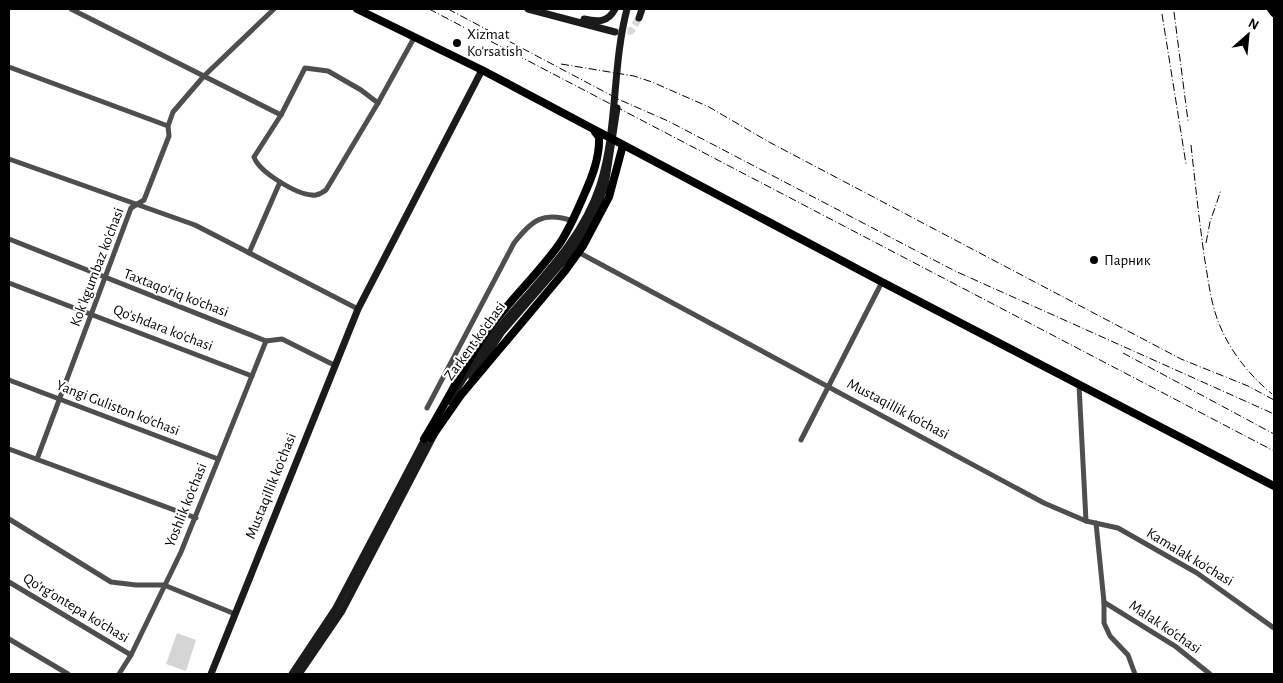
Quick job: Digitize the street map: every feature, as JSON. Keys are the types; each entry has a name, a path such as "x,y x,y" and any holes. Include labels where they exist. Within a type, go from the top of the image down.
{"main road":[{"path":"357,9 482,70 882,282 1274,486"},
{"path":"528,9 615,32"},
{"path":"545,9 597,22 608,18 615,9"},
{"name":"Zarkent ko'chasi","path":"292,674 336,608 428,438 496,331 568,248 594,198 600,184 609,150 627,9"},
{"name":"Zarkent ko'chasi","path":"622,47 632,9"},
{"path":"639,18 642,9"},
{"path":"1271,9 1274,13"},
{"name":"Mustaqillik ko'chasi","path":"211,674 334,364 358,309 482,70"},
{"path":"428,438 484,336 555,249 573,221 591,179 600,146 599,137 590,127"},
{"path":"428,438 461,395 565,271 593,230 609,197 623,145"},
{"name":"Zarkent ko'chasi","path":"299,674 342,611 428,438"}],"street":[{"path":"72,9 281,115"},
{"name":"Kok'kgumbaz ko'chasi","path":"37,459 131,208 144,200 168,136 168,126 172,112 204,76 274,9"},
{"path":"378,103 361,90 328,71 305,68 281,115 254,157 257,165 280,182 308,194 321,194 330,184 378,103 414,38"},
{"path":"9,67 168,126"},
{"path":"9,158 195,225 358,309"},
{"path":"249,253 280,182"},
{"path":"427,408 514,243 528,225 551,216 573,221"},
{"name":"Taxtaqo'riq ko'chasi","path":"9,239 105,279 266,341 282,339 334,364"},
{"name":"Mustaqillik ko'chasi","path":"578,252 1044,503 1086,521"},
{"path":"800,440 829,388 882,282"},
{"name":"Qo'shdara ko'chasi","path":"9,283 252,376"},
{"name":"Yoshlik ko'chasi","path":"119,674 131,655 196,518 266,341"},
{"name":"Yangi Guliston ko'chasi","path":"9,380 218,459"},
{"path":"1079,385 1086,521"},
{"path":"9,449 196,518"},
{"path":"9,519 112,582 136,585 164,584 235,614"},
{"name":"Kamalak ko'chasi","path":"1086,521 1118,528 1197,573 1274,628"},
{"path":"1096,523 1104,602 1104,623 1110,636 1128,655 1135,674"},
{"name":"Qo'rg'ontepa ko'chasi","path":"9,582 131,655"},
{"name":"Malak ko'chasi","path":"1104,602 1175,646 1210,674"},
{"path":"9,639 68,674"}],"shaded area":[{"path":"177,633 196,640 186,671 166,664"}],"tunnel":[{"path":"617,32 631,31 639,18"}],"railway":[{"path":"429,9 1274,451"},
{"path":"448,9 620,100 668,121 955,271 1274,414"},
{"path":"1174,12 1188,121"},
{"path":"1162,14 1186,164"},
{"path":"561,64 634,76 709,107 769,142 1181,359 1248,386 1274,400"},
{"path":"1191,145 1204,255 1215,313 1234,352 1255,379 1272,394"},
{"path":"1206,243 1210,222 1221,190"},
{"path":"1123,353 1274,434"}],"place":[{"name":"Xizmat Ko'rsatish","path":"457,43"},
{"name":"Парник","path":"1094,260"}]}
